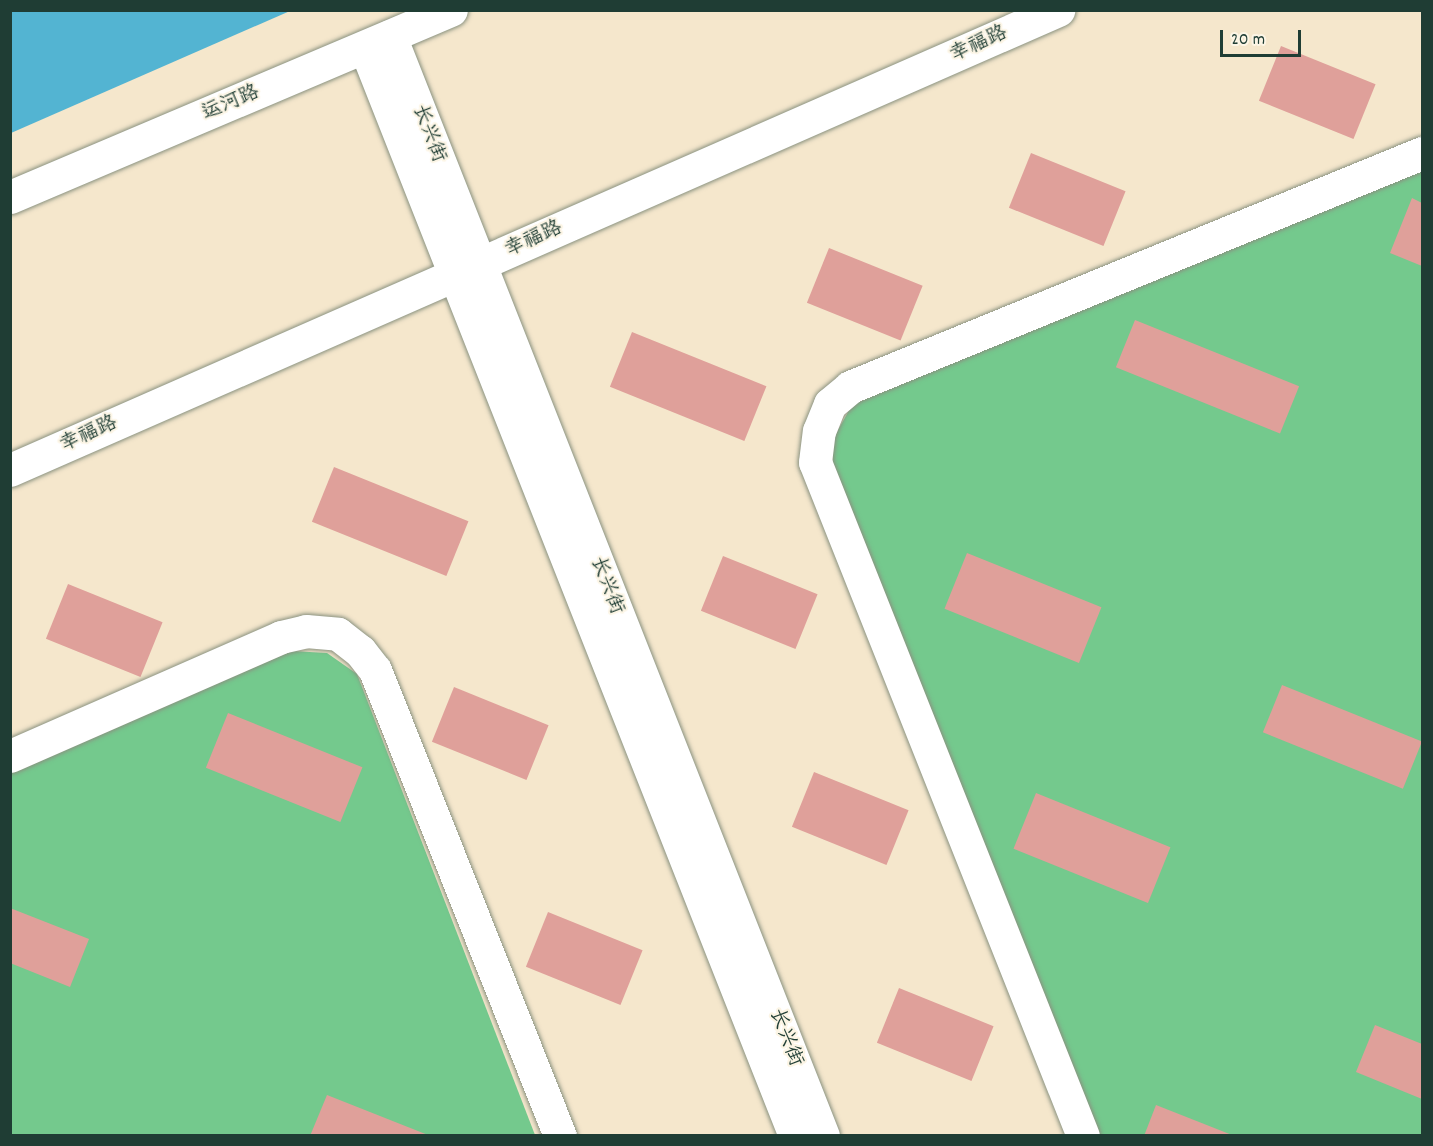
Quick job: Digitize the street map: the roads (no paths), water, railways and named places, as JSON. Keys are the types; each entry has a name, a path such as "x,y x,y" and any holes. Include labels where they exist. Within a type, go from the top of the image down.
{"street":[{"name":"运河路","path":"10,197 451,10"},
{"name":"幸福路","path":"10,470 1058,10"},
{"name":"长兴街","path":"377,41 467,269 823,1136"},
{"path":"1073,1132 815,462 819,431 830,404 850,387 1422,153"},
{"name":"长兴街","path":"467,269 795,1136"},
{"path":"10,756 281,637 306,631 338,634 360,651 375,670 560,1136"}],"water":[{"path":"11,10 290,10 290,11 11,133"}]}
